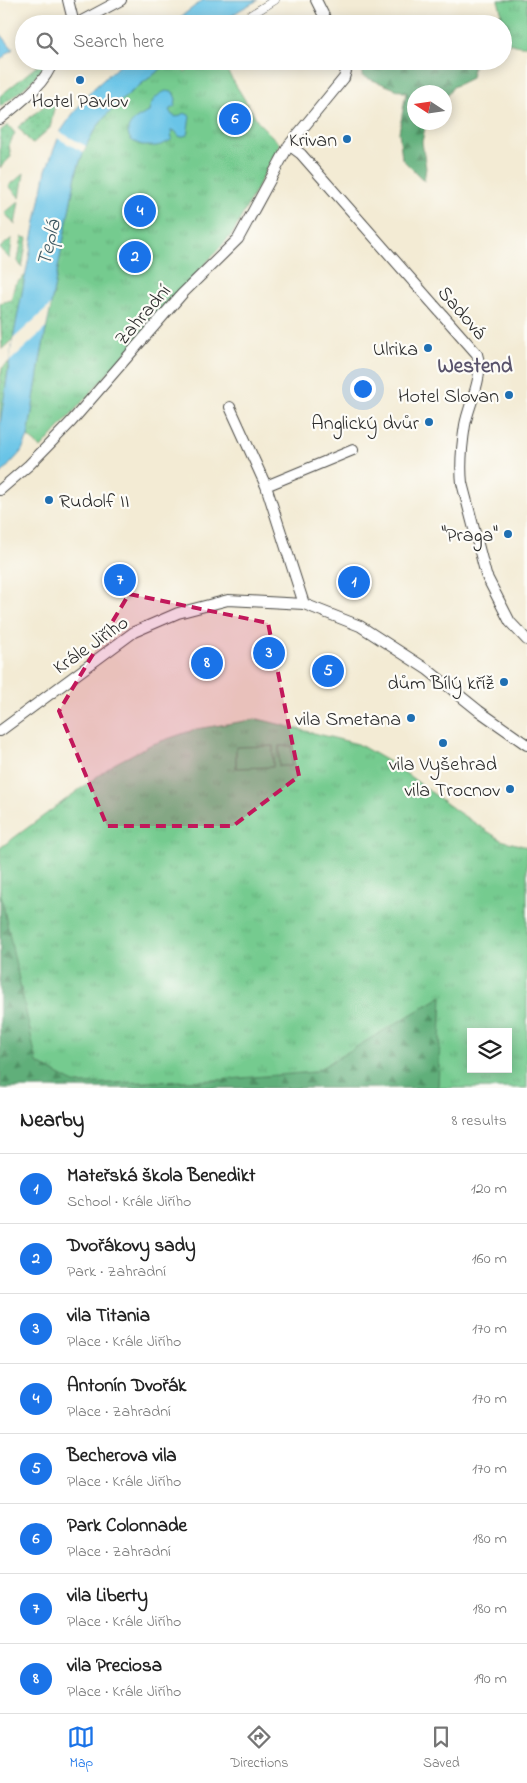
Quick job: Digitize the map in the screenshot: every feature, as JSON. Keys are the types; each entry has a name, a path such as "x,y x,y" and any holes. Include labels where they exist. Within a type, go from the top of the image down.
{"street":[{"path":"68,0 72,15"},
{"path":"92,15 121,0"},
{"path":"251,15 275,0"},
{"path":"316,0 324,15"},
{"path":"0,119 29,95 50,70"},
{"path":"289,145 344,78 346,70"},
{"name":"Zahradní","path":"0,490 29,466 72,422 182,294 238,238 289,145"},
{"name":"Sadová","path":"289,145 301,154 477,354 480,367 465,425 462,483 486,575 510,622 522,637 527,640"},
{"path":"230,407 266,486 304,604"},
{"path":"266,486 354,450"},
{"name":"Krále Jiřího","path":"0,732 134,632 178,613 228,600 304,604 360,626 428,670 527,746"}],"highlighted area":[{"path":"129,594 268,623 299,776 233,826 107,826 59,711"}],"green space":[{"path":"498,0 527,0 527,46 512,44 512,15 502,15"},
{"path":"506,0 527,0 527,45 512,41 512,15 500,15"},
{"path":"32,70 41,70 25,87 0,107 0,96"},
{"path":"160,70 184,70 185,72 188,70 227,70 259,123 280,144 233,233 41,448 28,437 40,361 77,170 84,151 97,127 108,113"},
{"path":"363,70 472,70 471,78 452,88 452,85 407,85 407,130 425,130 422,142 426,168 424,181 402,159 399,132 406,93 362,76"},
{"path":"54,98 56,99 50,128 32,144 18,127"},
{"path":"8,125 15,133 9,145 11,157 0,168 0,131"},
{"path":"24,173 20,198 9,186"},
{"path":"19,201 15,225 5,213"},
{"path":"22,237 27,238 22,268 18,261"},
{"path":"12,238 10,259 0,248"},
{"path":"26,275 13,339 2,349 0,303 11,300 15,284"},
{"path":"9,362 0,424 0,379 2,368"},
{"path":"258,719 358,744 396,766 458,812 501,840 527,847 527,1088 438,1088 442,996 314,1072 217,1080 76,1084 37,1063 0,890 0,848 114,764 150,745 196,729"},
{"path":"273,746 273,767 236,768 236,747"},
{"path":"279,746 292,746 292,766 279,766"},
{"path":"0,890 37,1063 76,1084 217,1080 314,1072 442,996 438,1088 0,1088"}],"water":[{"path":"203,0 258,0 233,15 183,15"},
{"path":"0,33 13,49 0,60"},
{"name":"Teplá","path":"114,70 160,70 108,113 93,133 84,151 77,170 40,361 28,437 21,452 0,475 0,424 13,339 46,170 61,131 92,90"},
{"path":"166,91 173,92 176,99 175,106 169,110 172,115 177,117 184,113 190,117 187,135 180,137 175,131 171,130 172,139 157,146 141,145 131,140 128,135 129,126 136,119 149,112 154,99"}],"pier":[{"path":"60,132 86,146 83,152 57,138"},
{"path":"51,305 46,328 9,362 13,339"}],"place":[{"name":"Hotel Pavlov","path":"80,80"},
{"name":"Park Colonnade","path":"235,119"},
{"name":"Krivan","path":"347,139"},
{"name":"Antonín Dvořák","path":"140,211"},
{"name":"Dvořákovy sady","path":"135,257"},
{"name":"Ulrika","path":"428,348"},
{"name":"Hotel Slovan","path":"509,395"},
{"name":"Anglický dvůr","path":"429,422"},
{"name":"Rudolf II","path":"49,500"},
{"name":"\"Praga\"","path":"508,534"},
{"name":"vila Liberty","path":"120,580"},
{"name":"Mateřská škola Benedikt","path":"354,582"},
{"name":"vila Titania","path":"269,653"},
{"name":"vila Preciosa","path":"207,663"},
{"name":"Becherova vila","path":"328,671"},
{"name":"dům Bílý kříž","path":"504,682"},
{"name":"vila Smetana","path":"411,718"},
{"name":"vila Vyšehrad","path":"443,743"},
{"name":"vila Trocnov","path":"510,789"}],"district":[{"name":"Westend","path":"475,365"}]}
